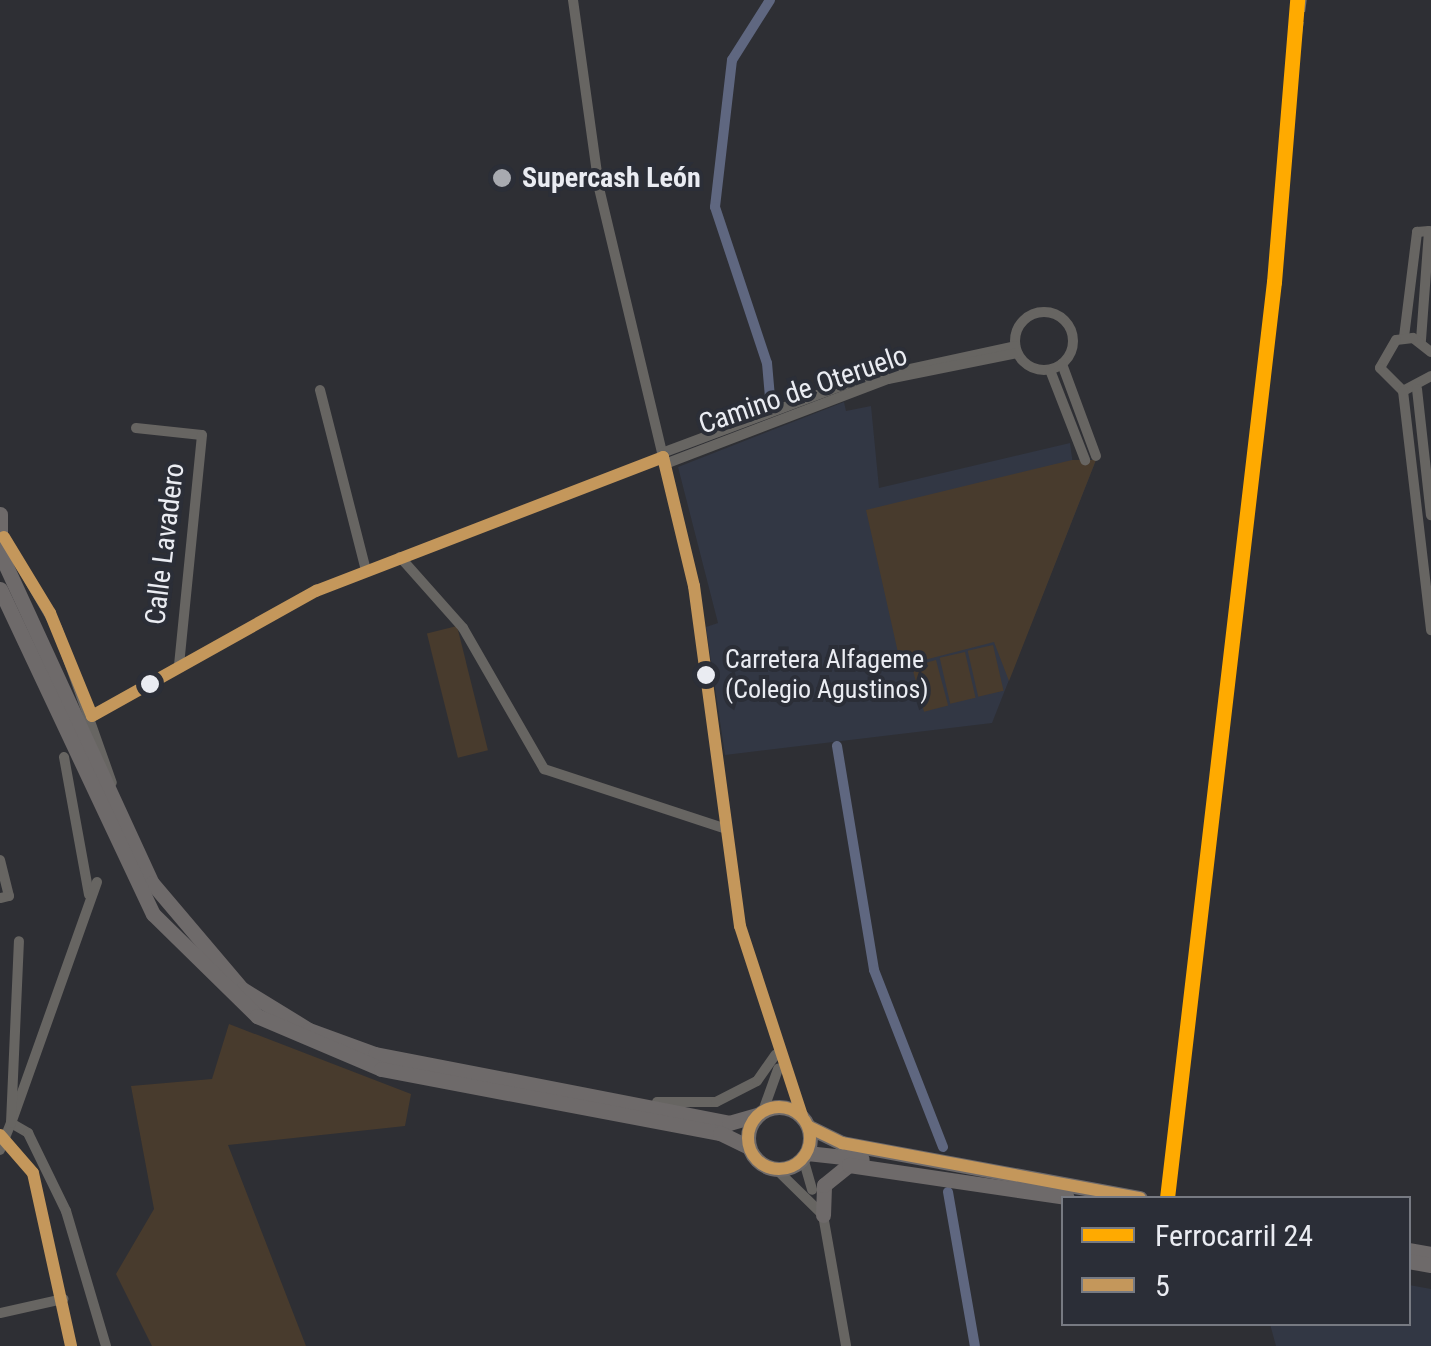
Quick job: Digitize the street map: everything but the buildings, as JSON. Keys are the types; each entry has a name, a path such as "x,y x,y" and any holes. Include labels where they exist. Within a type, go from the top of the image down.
{"highway":[{"path":"0,514 1,544 121,821 183,929 258,1001 350,1047 729,1123 760,1113 805,1122 842,1144 1129,1196"},
{"path":"0,589 153,914 245,1008 369,1066 720,1133 749,1147 776,1169 805,1156 1061,1196"},
{"path":"749,1147 760,1113"},
{"path":"805,1122 805,1156"},
{"path":"822,1209 828,1178 849,1165 1061,1197"}],"street":[{"path":"574,0 598,188 694,586 740,926 805,1122"},
{"path":"1404,337 1417,232 1430,230 1428,347 1404,337 1388,344 1380,368 1404,391 1431,630"},
{"path":"1054,314 1071,330 1062,364 1090,458 1050,370 1016,349 1030,315 1054,314"},
{"name":"Camino de Oteruelo","path":"92,716 179,664 366,570 663,458 888,379 1016,349"},
{"path":"1050,370 1062,364"},
{"path":"1404,391 1416,389 1431,377"},
{"path":"1416,389 1431,515"},
{"path":"320,390 366,570"},
{"name":"Calle Lavadero","path":"136,428 202,434 179,664"},
{"path":"1,544 50,613 92,716 121,821"},
{"path":"400,557 463,628 544,769 726,829"},
{"path":"64,757 89,896"},
{"path":"0,860 4,897"},
{"path":"71,1346 33,1174 1,1141 11,1123 89,896 98,882"},
{"path":"11,1123 19,941"},
{"path":"760,1113 778,1084 773,1034"},
{"path":"523,1084 694,1106 757,1081 776,1054"},
{"path":"11,1123 28,1134 66,1211 106,1346"},
{"path":"805,1156 822,1209 846,1346"},
{"path":"776,1169 822,1209"},
{"path":"0,1312 63,1299"}],"shaded area":[{"path":"844,402 846,411 871,406 879,488 1070,443 1073,465 1096,460 992,723 725,755 706,627 718,623 678,467"},
{"path":"1072,460 1096,460 1009,681 994,642 901,666 866,510"},
{"path":"457,626 488,750 458,758 427,633"},
{"path":"993,645 1004,691 978,697 968,651"},
{"path":"965,652 976,698 950,704 940,658"},
{"path":"936,660 948,705 924,712 912,666"},
{"path":"229,1024 411,1094 405,1126 228,1145 306,1346 152,1346 116,1274 154,1209 131,1086 212,1079"},
{"path":"1411,1285 1431,1289 1431,1346 1276,1346 1271,1326 1411,1326"}],"waterway":[{"path":"770,0 732,60 715,207 767,363 770,400"},
{"path":"837,746 874,970 943,1147"},
{"path":"948,1192 975,1346"}],"railway":[{"path":"1283,160 1305,0"}],"rail line":[{"name":"24","path":"1167,1196 1274,282 1297,0"}],"transit line":[{"name":"5","path":"4,537 50,613 92,716 316,591 663,457 694,586 740,926 802,1116"},
{"name":"5","path":"779,1107 801,1116 810,1138 801,1160 779,1169 757,1160 748,1138 757,1116 779,1107"},
{"name":"5","path":"809,1127 842,1143 1129,1196"},
{"name":"5","path":"0,1135 33,1173 71,1346"}],"place":[{"name":"Supercash León","path":"502,178"},
{"name":"Carretera Alfageme (Colegio Agustinos)","path":"706,675"}]}
